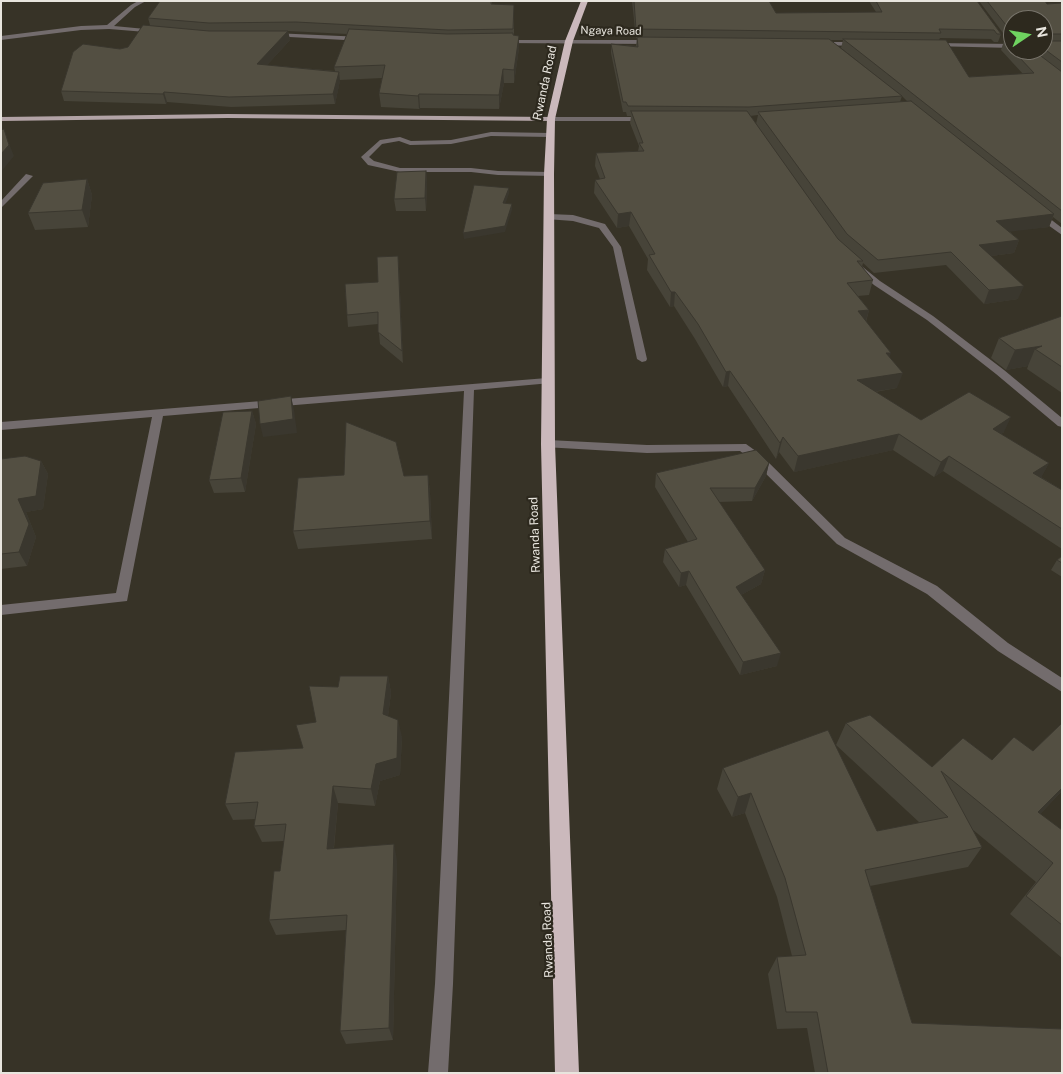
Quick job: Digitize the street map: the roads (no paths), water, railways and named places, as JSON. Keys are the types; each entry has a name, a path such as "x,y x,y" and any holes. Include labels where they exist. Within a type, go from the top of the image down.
{"highway":[{"name":"Rwanda Road","path":"567,1073 548,444 549,174 551,118 569,41 585,1"}],"main road":[{"path":"1,119 228,116 551,118"}],"street":[{"path":"109,27 133,6 143,1"},
{"path":"1,38 81,28 109,27 164,33"},
{"path":"264,35 366,39"},
{"name":"Ngaya Road","path":"494,42 666,42"},
{"path":"810,44 869,44"},
{"path":"830,44 837,50"},
{"path":"928,45 1003,46"},
{"path":"551,118 659,119"},
{"path":"549,174 498,173 471,170 400,170 371,163 365,157 380,142 400,139 410,142 451,142 491,134 550,135"},
{"path":"1,206 29,176"},
{"path":"1031,208 1062,232"},
{"path":"549,217 573,218 602,226 618,247 642,359"},
{"path":"854,263 877,283 930,318 1000,372 1062,424"},
{"path":"1,426 547,381"},
{"path":"438,1073 444,984 469,388"},
{"path":"1,610 122,597 158,413"},
{"path":"548,444 647,449 742,448 756,457 841,541 932,590 1003,647 1062,686"}]}
